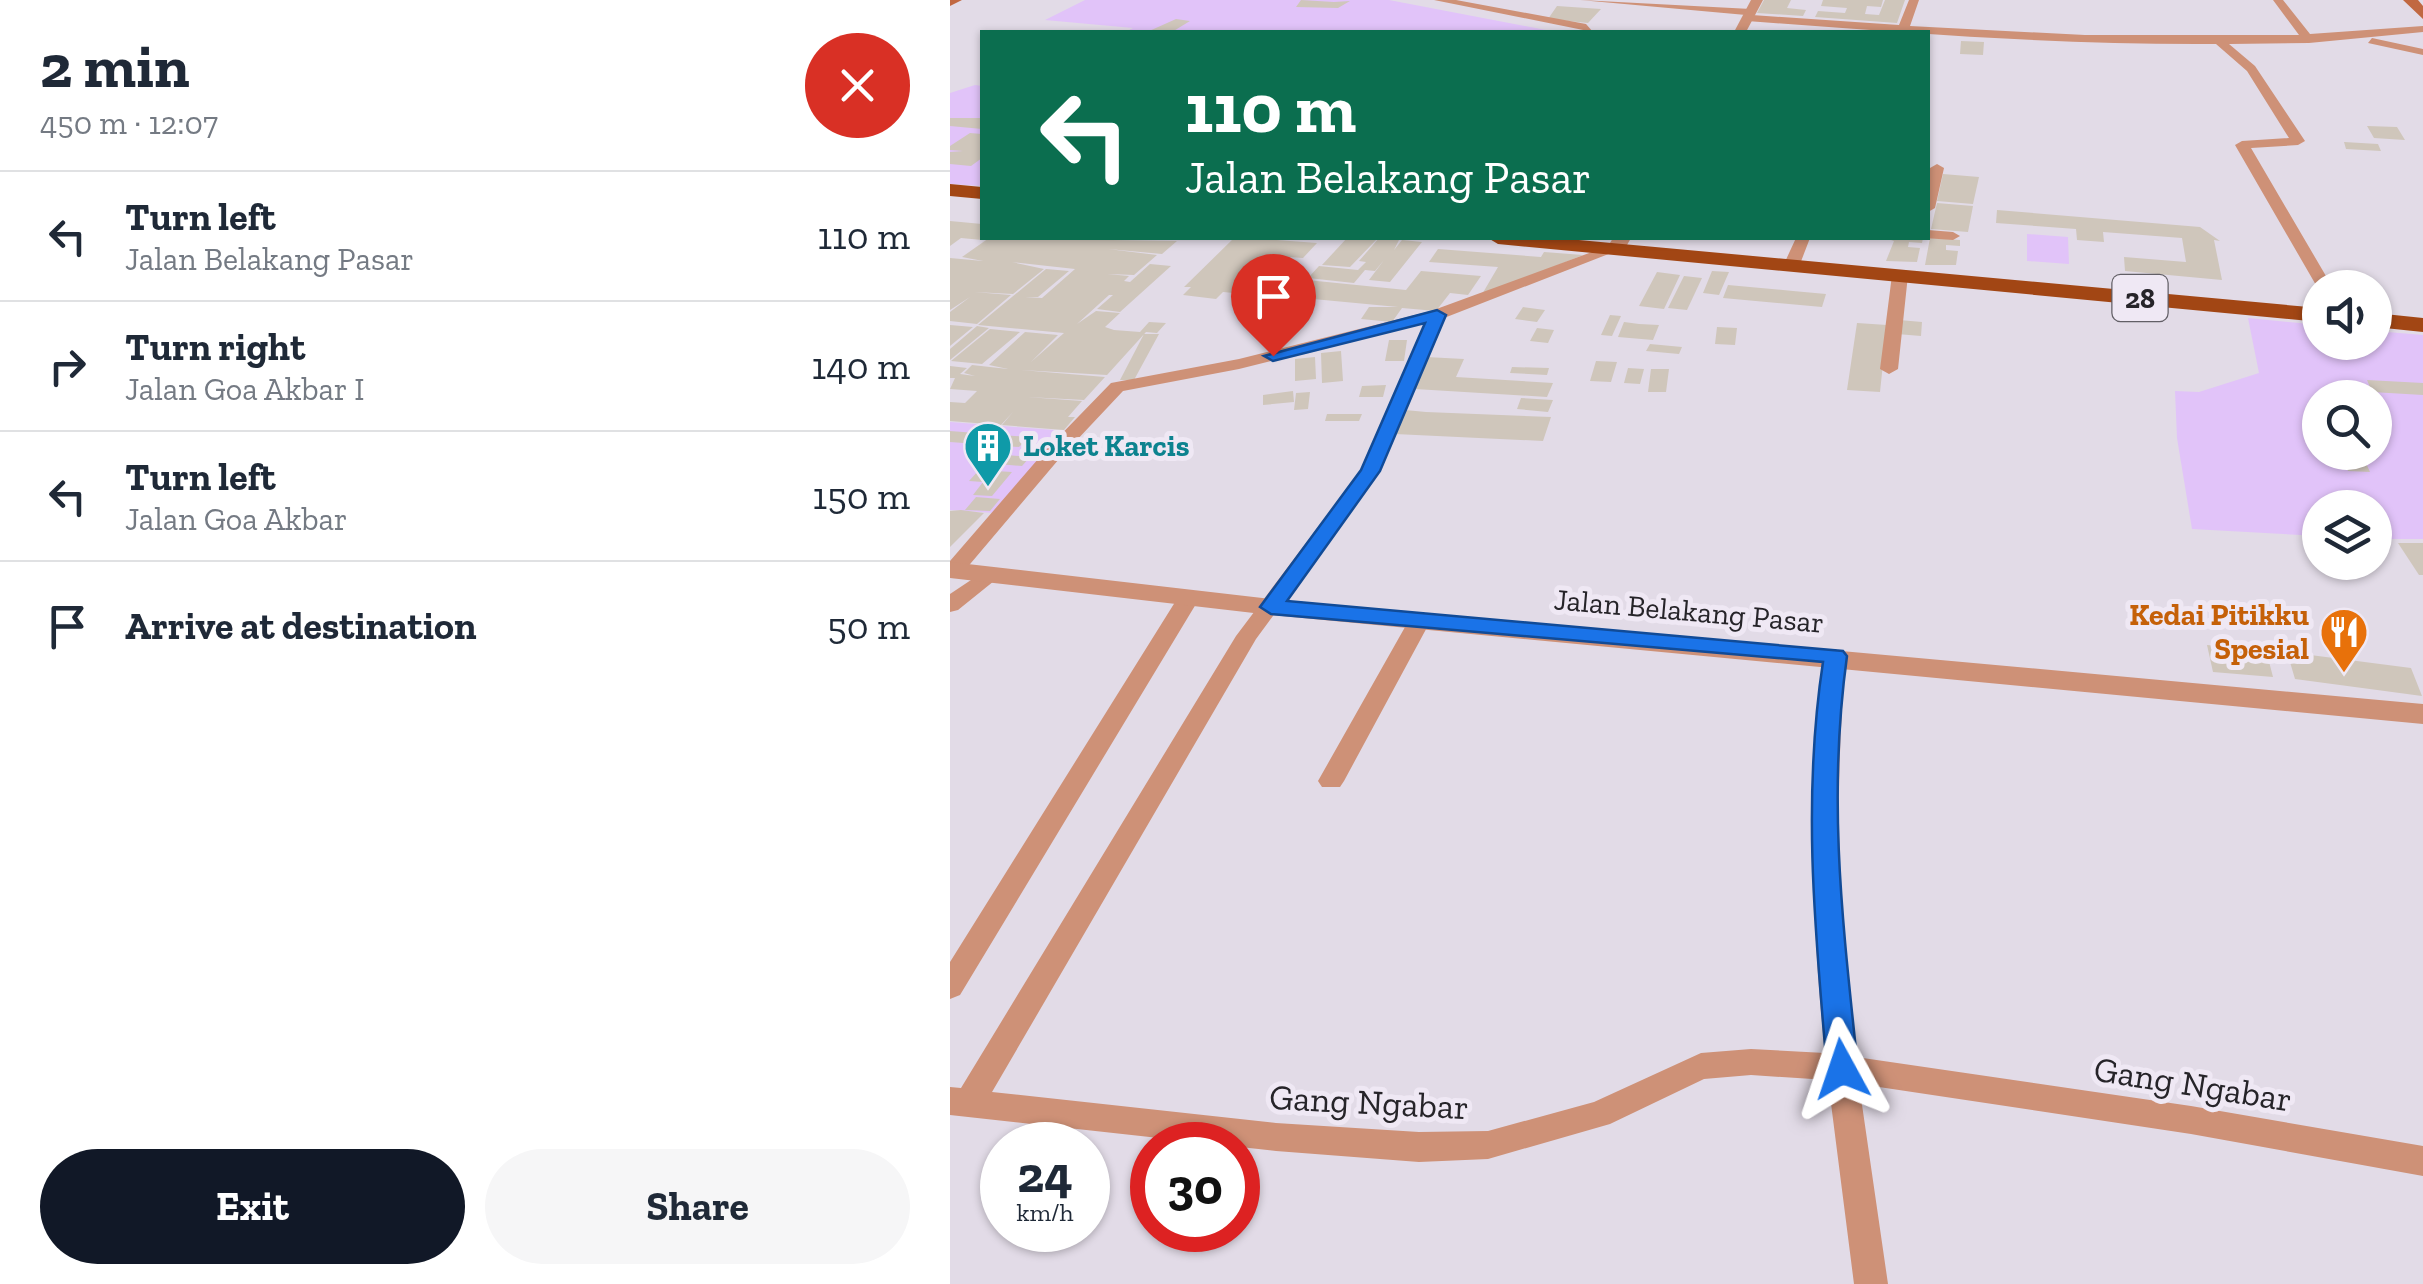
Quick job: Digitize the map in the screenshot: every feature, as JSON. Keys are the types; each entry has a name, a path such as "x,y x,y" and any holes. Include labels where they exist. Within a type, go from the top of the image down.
{"highway":[{"path":"950,190 980,193"},
{"name":"28","path":"1558,240 1619,242 1792,264 2302,313"},
{"path":"2392,322 2423,325"}],"main road":[{"path":"2410,0 2423,15"}],"street":[{"path":"1440,0 1587,30"},
{"path":"1502,13 1517,0"},
{"path":"1585,0 1748,17 2084,40 2220,42 2305,36"},
{"path":"1904,28 1914,0"},
{"path":"2278,0 2305,36"},
{"path":"1904,28 2107,36 2354,36 2423,29"},
{"path":"2354,36 2423,52"},
{"path":"2220,42 2250,69 2298,142 2242,145 2315,270"},
{"path":"1930,194 1937,168"},
{"path":"1930,234 1953,236"},
{"path":"1792,264 1802,240"},
{"path":"951,571 1052,454 1117,388 1437,315 1619,242"},
{"path":"1889,369 1900,275"},
{"path":"959,1102 1220,680 1370,471 1437,315"},
{"name":"Jalan Belakang Pasar","path":"951,571 1271,607 1835,656 2423,714"},
{"path":"950,605 986,576"},
{"path":"950,987 1188,598"},
{"path":"1330,781 1420,620"},
{"path":"1835,656 1828,706 1822,852 1842,1069 1871,1284"},
{"name":"Gang Ngabar","path":"959,1102 1276,1137 1419,1146 1488,1145 1599,1114 1701,1066 1751,1062 1842,1069 2191,1120 2423,1162"}],"shaded area":[{"path":"1085,0 1389,0 1546,30 1129,30 1133,28 1045,20"},
{"path":"980,86 980,186 950,184 950,93"},
{"path":"2027,234 2068,237 2069,264 2027,261"},
{"path":"2248,318 2302,323 2302,360 2392,360 2392,332 2423,335 2423,539 2392,539 2392,490 2302,490 2302,535 2192,529 2177,438 2175,391 2199,392 2259,373"},
{"path":"950,422 1066,431 995,513 950,510"}],"building":[{"path":"1301,0 1350,1 1338,8 1296,7"},
{"path":"1764,0 1791,0 1787,8 1806,10 1803,16 1757,13"},
{"path":"1823,0 1883,0 1881,7 1867,6 1865,14 1879,15 1885,0 1905,0 1897,23 1815,17 1818,11 1845,13 1847,8 1821,6"},
{"path":"1557,6 1601,9 1588,23 1548,19"},
{"path":"1176,19 1190,21 1175,30 1151,30"},
{"path":"1961,41 1984,42 1983,55 1960,54"},
{"path":"950,118 980,118 980,129 950,126"},
{"path":"2367,126 2397,127 2405,140 2374,138"},
{"path":"970,133 980,134 980,159 971,166 950,164 950,152 963,151 950,150 950,146"},
{"path":"2344,142 2378,144 2381,151 2346,149"},
{"path":"1943,174 1979,177 1973,204 1937,201"},
{"path":"1937,203 1973,206 1968,232 1931,229"},
{"path":"1997,210 2200,227 2220,241 2214,240 2222,280 2125,271 2124,257 2186,262 2182,238 2103,232 2104,242 2077,240 2076,229 1996,223"},
{"path":"950,221 980,224 980,240 961,238 950,246"},
{"path":"1930,238 1960,240 1960,246 1946,245 1946,250 1958,251 1956,265 1925,265"},
{"path":"986,240 1177,241 1162,254 1108,249 1157,255 1134,275 1107,274 1129,276 1124,281 1130,282 1150,264 1171,266 1120,312 1097,309 1113,295 1109,295 1077,324 1096,311 1120,313 1105,327 1114,330 1140,332 1149,322 1166,323 1157,333 1146,332 1107,375 1021,370 1105,377 1084,400 1027,397 1082,401 1068,417 1075,417 1064,430 1002,425 1013,412 1001,425 950,421 950,402 965,403 977,391 950,389 955,378 950,378 950,366 967,368 960,374 975,376 964,373 972,365 1008,369 989,365 1025,332 1058,335 1031,362 1064,333 978,325 1046,269 1069,271 1038,297 1025,297 1042,298 1075,269 1012,262 1044,269 1013,294 974,292 1011,295 977,324 950,321 950,312 970,297 950,310 950,258 983,261 962,257"},
{"path":"1232,240 1317,243 1303,258 1276,256 1287,259 1271,276 1304,279 1287,298 1223,292 1216,299 1183,295 1191,287 1184,287"},
{"path":"1345,240 1376,240 1350,267 1322,265"},
{"path":"1377,240 1399,240 1394,250 1402,240 1422,242 1390,282 1369,280 1384,260 1375,271 1365,270 1354,283 1308,278 1319,266 1358,270 1366,262 1359,261"},
{"path":"1891,240 1923,240 1909,242 1908,247 1920,248 1917,262 1886,261 1894,241"},
{"path":"1438,249 1541,257 1544,252 1583,255 1481,296 1498,267 1429,262"},
{"path":"1421,271 1481,276 1468,295 1450,293 1436,311 1402,308 1392,322 1361,319 1369,307 1398,307 1292,297 1307,280 1406,290"},
{"path":"1712,271 1729,272 1719,295 1703,293"},
{"path":"1657,272 1680,275 1664,309 1639,306"},
{"path":"1684,276 1702,278 1687,310 1668,308"},
{"path":"1728,285 1826,294 1822,307 1723,298"},
{"path":"1523,307 1545,310 1537,322 1515,319"},
{"path":"1610,315 1621,316 1612,336 1601,335"},
{"path":"1899,320 1922,322 1921,336 1897,334"},
{"path":"1624,322 1659,325 1653,340 1618,337"},
{"path":"1857,323 1887,325 1880,392 1847,390"},
{"path":"950,325 973,327 950,346"},
{"path":"977,326 989,328 950,360 950,349"},
{"path":"1717,327 1737,328 1735,345 1715,344"},
{"path":"1537,328 1554,330 1548,343 1530,341"},
{"path":"990,329 1020,332 982,364 951,361"},
{"path":"1144,334 1159,334 1134,380 1120,380"},
{"path":"1389,340 1407,340 1404,361 1385,361"},
{"path":"1650,344 1682,347 1679,354 1646,351"},
{"path":"1341,351 1343,381 1322,383 1321,353"},
{"path":"1315,357 1316,379 1295,381 1295,359"},
{"path":"1426,357 1464,359 1456,377 1553,383 1547,397 1415,389"},
{"path":"1596,361 1617,362 1611,382 1590,381"},
{"path":"1512,367 1549,368 1547,375 1510,373"},
{"path":"1628,368 1644,369 1640,384 1624,383"},
{"path":"1651,369 1669,369 1666,392 1648,392"},
{"path":"2392,381 2423,383 2423,395 2392,393"},
{"path":"1386,385 1383,397 1359,397 1362,386"},
{"path":"1293,391 1294,402 1263,405 1263,395"},
{"path":"1310,392 1308,409 1294,410 1296,393"},
{"path":"1521,398 1553,400 1548,412 1517,409"},
{"path":"1405,410 1551,417 1543,441 1395,434"},
{"path":"1327,414 1362,414 1359,421 1325,421"},
{"path":"950,431 1029,437 1019,447 950,442"},
{"path":"994,454 1030,457 1022,466 986,463"},
{"name":"Loket Karcis","path":"979,470 1012,472 992,496 973,495 983,482 969,481"},
{"path":"976,497 1000,499 990,511 965,510"},
{"path":"950,511 984,513 950,547"},
{"path":"2398,543 2423,543 2423,575 2419,575"},
{"path":"2207,645 2266,650 2273,677 2213,672"},
{"path":"2287,652 2411,668 2422,696 2295,679"}],"place":[{"name":"Loket Karcis","path":"988,488"},
{"name":"Kedai Pitikku Spesial","path":"2344,674"}],"route":[{"path":"1273,356 1437,315 1370,471 1271,607 1835,656 1828,706 1822,852 1842,1069"}]}
